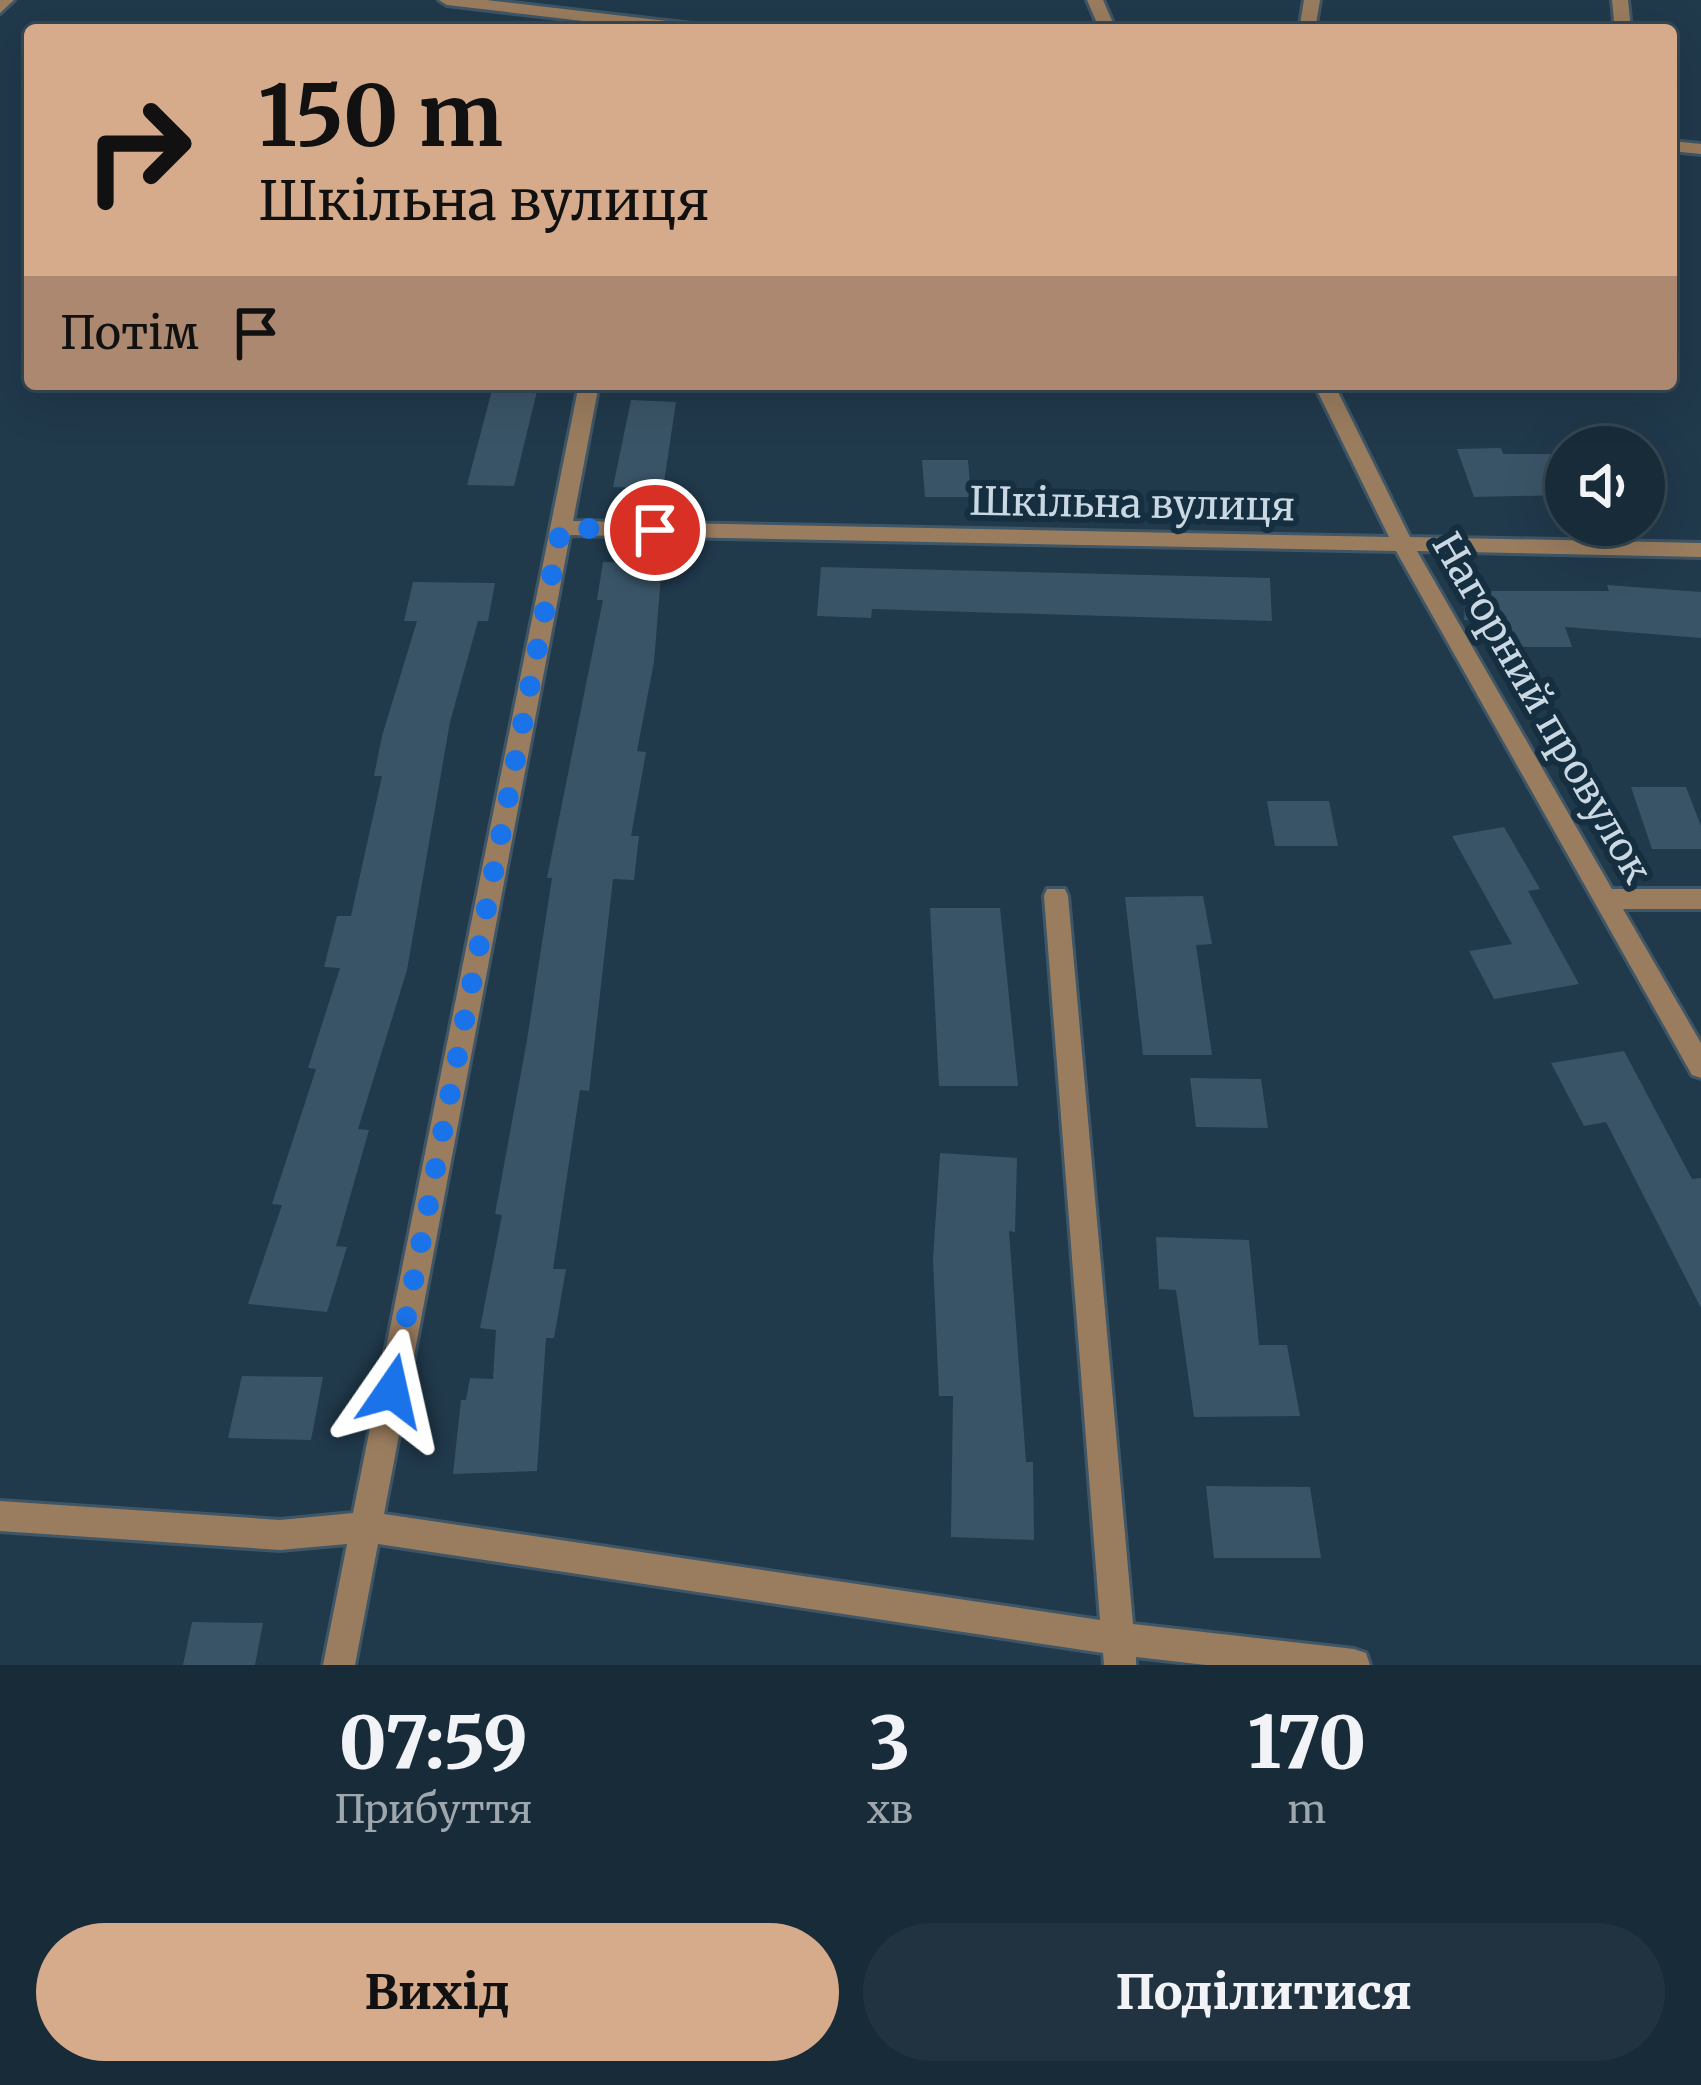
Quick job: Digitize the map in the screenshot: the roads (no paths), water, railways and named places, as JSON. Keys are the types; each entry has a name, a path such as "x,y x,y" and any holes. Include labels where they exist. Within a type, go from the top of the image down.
{"street":[{"path":"0,8 6,0"},
{"path":"447,0 635,24"},
{"path":"339,1665 588,390"},
{"name":"Нагорний провулок","path":"1327,390 1403,545 1701,1066"},
{"name":"Шкільна вулиця","path":"561,528 1701,550"},
{"path":"1056,896 1119,1652"},
{"path":"1607,899 1701,899"},
{"path":"0,1516 280,1535 366,1527 1119,1652 1354,1665"}]}
